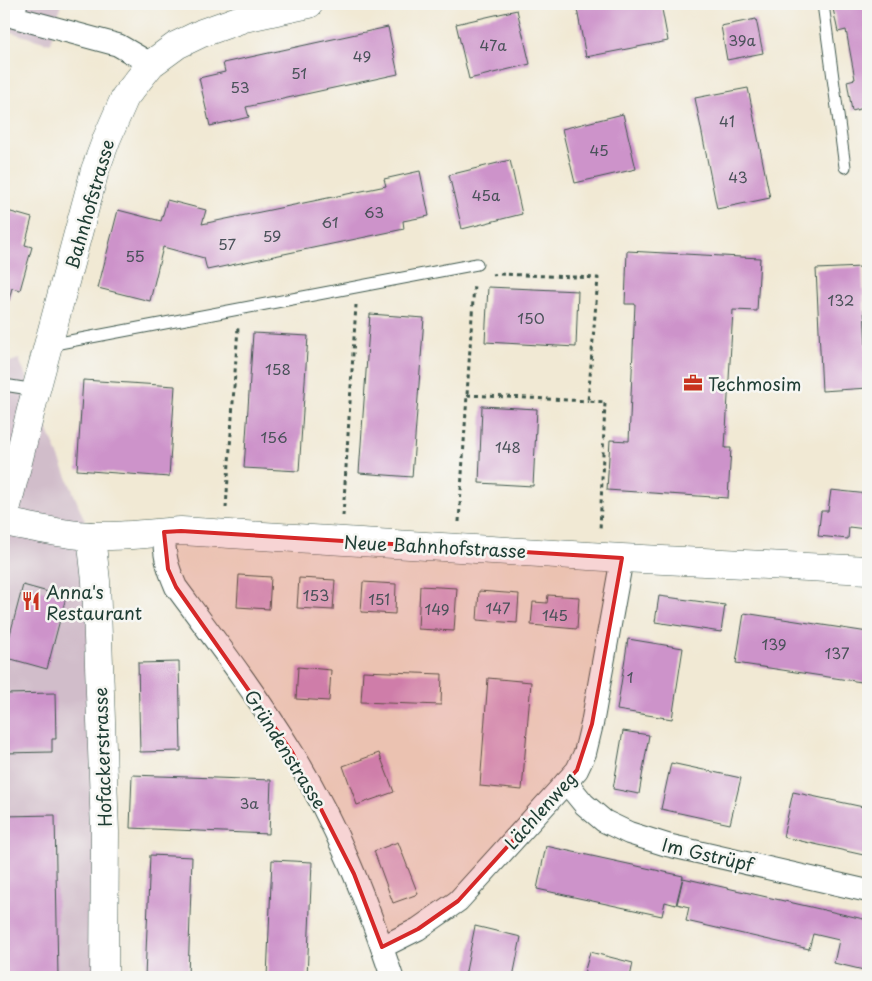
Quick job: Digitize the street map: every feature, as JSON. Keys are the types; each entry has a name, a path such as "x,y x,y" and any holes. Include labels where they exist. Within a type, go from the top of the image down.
{"street":[{"name":"Bahnhofstrasse","path":"4,518 95,170 125,97 151,64 177,45 202,33 244,18 309,4"},
{"path":"11,12 118,45 151,64"},
{"name":"Neue Bahnhofstrasse","path":"4,522 91,536 120,536 181,531 610,557 868,570"},
{"name":"Gründenstrasse","path":"164,532 164,551 168,569 176,587 249,688 292,752 324,808 354,874 392,977"},
{"name":"Hofackerstrasse","path":"91,536 96,581 105,832 104,977"},
{"name":"Lächlenweg","path":"382,947 418,929 458,901 577,770 585,753 592,724 610,557"},
{"name":"Im Gstrüpf","path":"566,782 584,804 604,821 629,834 667,845 868,891"}],"lane":[{"path":"822,4 845,167"},
{"path":"49,345 477,264"},
{"path":"4,385 36,390"}],"path":[{"path":"491,275 598,278 588,402"},
{"path":"457,548 474,278"},
{"path":"342,541 356,302"},
{"path":"224,534 238,325"},
{"path":"467,395 605,402 610,557"}],"highlighted area":[{"path":"181,531 622,558 592,724 577,770 458,901 418,929 382,947 354,874 292,752 176,587 168,569 164,532"}],"shaded area":[{"path":"4,4 61,4 50,44 4,30"},
{"path":"19,359 91,536 104,977 4,977 4,364"}],"building":[{"path":"576,4 661,4 668,41 586,57"},
{"path":"832,4 868,4 868,107 852,111 847,81 855,79 846,30 838,32"},
{"path":"517,10 530,64 469,79 456,24"},
{"path":"756,19 763,53 727,60 721,26"},
{"path":"388,27 398,74 246,107 249,117 210,126 199,78 225,72 223,63"},
{"path":"748,88 770,198 717,209 695,98"},
{"path":"623,114 636,169 575,183 562,129"},
{"path":"510,160 522,214 462,229 449,175"},
{"path":"420,171 429,216 403,221 404,229 207,270 204,258 163,247 150,301 98,288 118,210 161,221 167,200 206,210 202,224 386,186 384,179"},
{"path":"4,210 32,218 25,245 32,247 20,290 12,288 4,318"},
{"path":"627,251 760,258 757,311 733,310 725,448 731,448 728,498 607,490 610,440 629,441 635,304 625,304"},
{"path":"862,267 868,388 822,391 816,269"},
{"path":"488,287 578,291 576,347 485,342"},
{"path":"370,314 424,318 412,477 359,473"},
{"path":"253,333 308,336 299,471 244,468"},
{"path":"83,380 175,386 169,477 77,470"},
{"path":"482,406 537,409 533,486 479,483"},
{"path":"831,490 868,494 866,529 849,527 848,539 818,536 821,511 828,511"},
{"path":"239,575 271,577 269,609 237,607"},
{"path":"299,578 335,580 333,610 297,608"},
{"path":"363,582 396,584 395,614 361,612"},
{"path":"23,585 66,597 47,669 4,657"},
{"path":"420,586 457,588 454,631 418,629"},
{"path":"479,591 519,594 517,623 477,620"},
{"path":"548,595 579,597 577,629 531,625 533,602 547,603"},
{"path":"659,596 725,605 721,632 655,622"},
{"path":"744,613 868,632 868,683 736,663"},
{"path":"628,639 683,648 672,719 617,710"},
{"path":"179,662 181,751 140,752 138,663"},
{"path":"298,667 331,670 329,701 296,699"},
{"path":"363,671 442,674 441,705 361,702"},
{"path":"488,678 531,682 522,790 480,786"},
{"path":"55,693 56,739 52,739 52,752 4,753 4,694"},
{"path":"623,731 649,735 639,794 613,789"},
{"path":"379,753 394,792 357,805 343,766"},
{"path":"671,763 741,778 730,824 661,809"},
{"path":"132,775 271,780 269,834 130,828"},
{"path":"793,792 868,808 868,856 783,837"},
{"path":"55,815 58,977 4,977 4,816"},
{"path":"398,842 418,894 393,903 374,851"},
{"path":"546,846 683,876 676,905 665,902 662,916 537,889"},
{"path":"150,855 192,857 188,977 145,977"},
{"path":"272,860 312,862 307,977 267,977"},
{"path":"683,878 868,920 868,971 834,963 839,940 813,934 809,949 686,921 689,907 677,904"},
{"path":"475,926 521,937 513,977 465,976"},
{"path":"590,952 633,963 630,977 583,977"}],"place":[{"name":"Techmosim","path":"693,383"},
{"name":"Anna's Restaurant","path":"31,601"}]}
